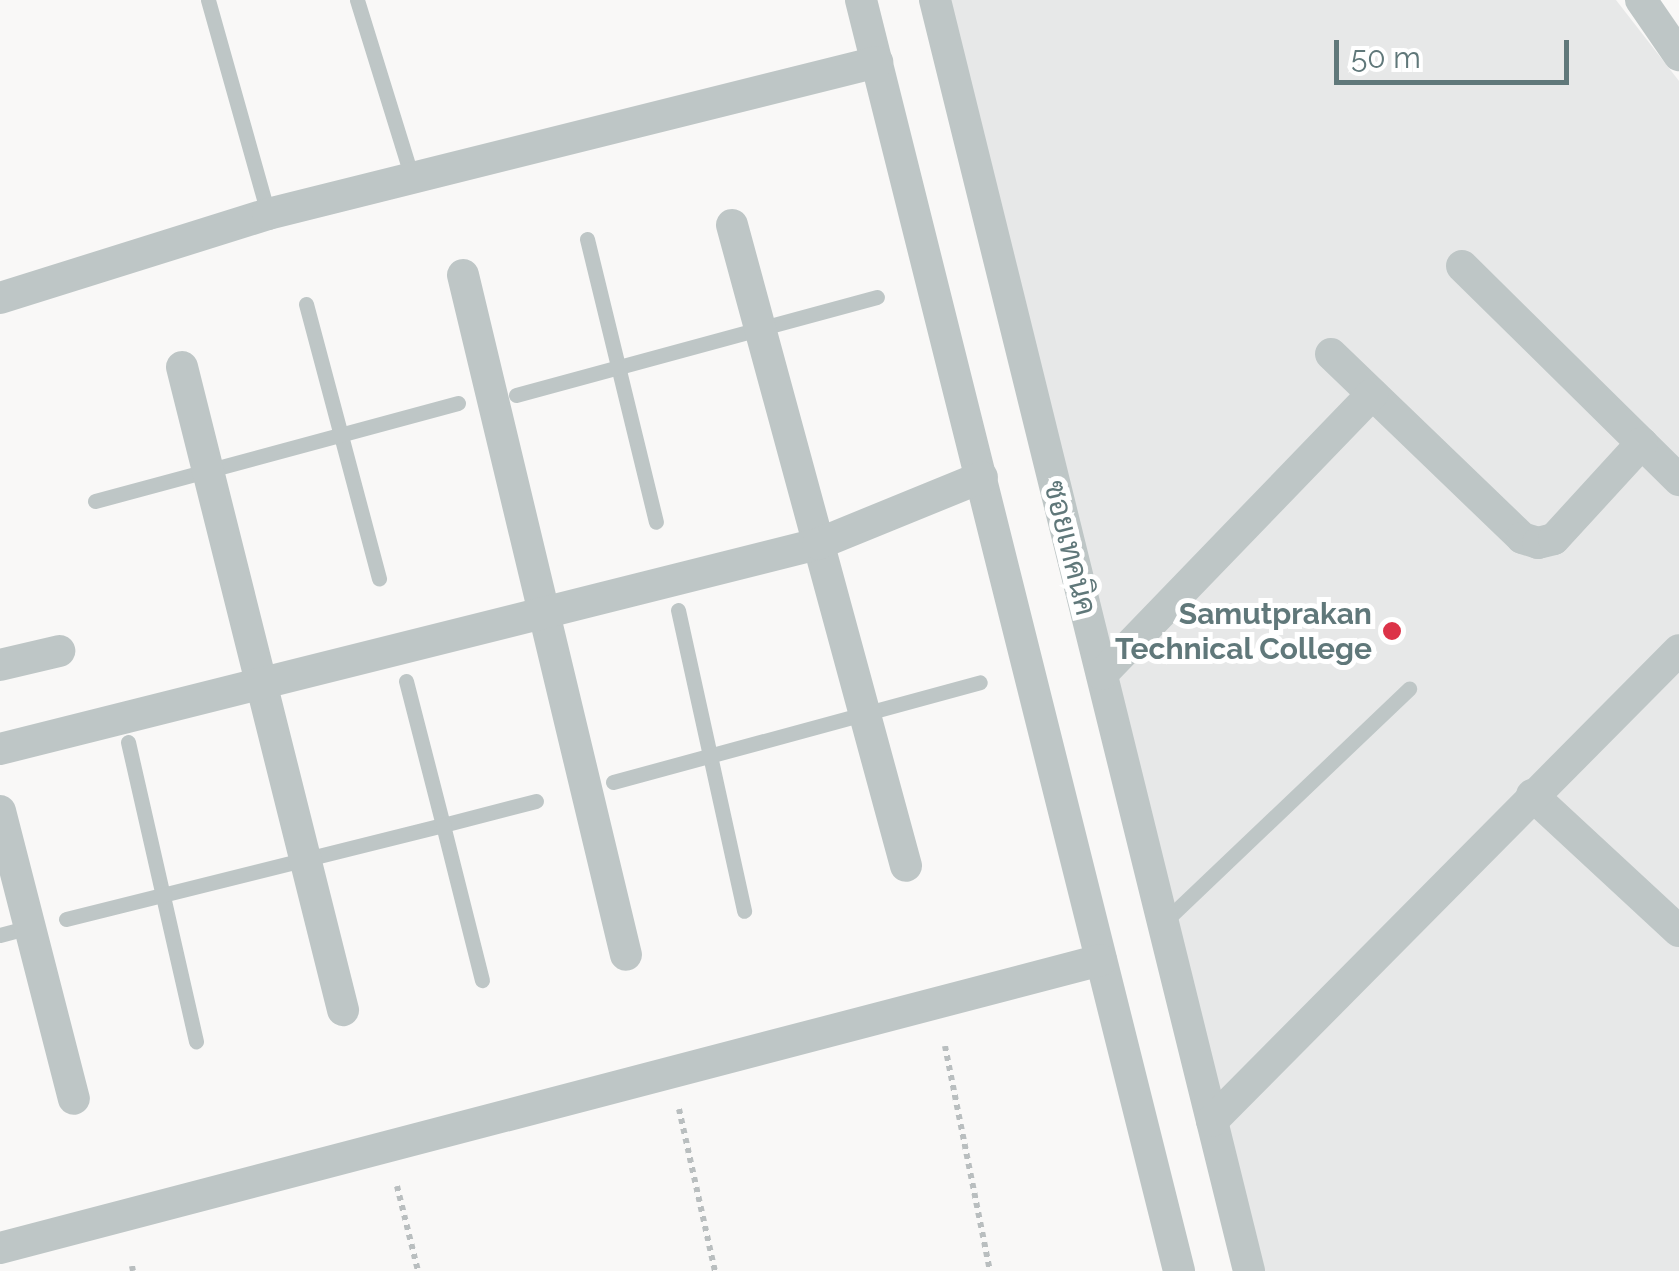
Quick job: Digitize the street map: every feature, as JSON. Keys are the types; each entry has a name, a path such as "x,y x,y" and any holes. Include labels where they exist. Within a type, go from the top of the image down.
{"street":[{"path":"861,0 1179,1271"},
{"name":"ซอยเทคนิค","path":"935,0 1249,1271"},
{"path":"1641,0 1679,55"},
{"path":"0,298 268,214 877,62"},
{"path":"732,225 906,866"},
{"path":"1462,266 1679,480"},
{"path":"463,275 540,612 626,955"},
{"path":"1331,354 1538,544 1554,539 1642,443"},
{"path":"182,367 343,1010"},
{"path":"1102,674 1372,394"},
{"path":"0,749 818,544 982,477"},
{"path":"1212,1121 1679,650"},
{"path":"0,665 59,651"},
{"path":"1532,795 1679,931"},
{"path":"0,811 15,931 74,1099"},
{"path":"0,1248 1101,960"}],"lane":[{"path":"208,0 268,214"},
{"path":"357,0 412,179"},
{"path":"587,239 615,368 656,522"},
{"path":"516,394 877,297"},
{"path":"306,304 379,578"},
{"path":"94,501 458,403"},
{"path":"678,610 714,754 744,911"},
{"path":"406,681 482,980"},
{"path":"614,782 980,682"},
{"path":"1163,923 1409,689"},
{"path":"128,742 196,1041"},
{"path":"66,919 536,801"}],"path":[{"path":"945,1046 990,1271"},
{"path":"679,1110 715,1271"},
{"path":"398,1186 418,1271"}],"shaded area":[{"name":"Samutprakan Technical College","path":"948,0 1616,0 1679,81 1679,1271 1263,1271"}],"place":[{"name":"Samutprakan Technical College","path":"1392,631"}]}
